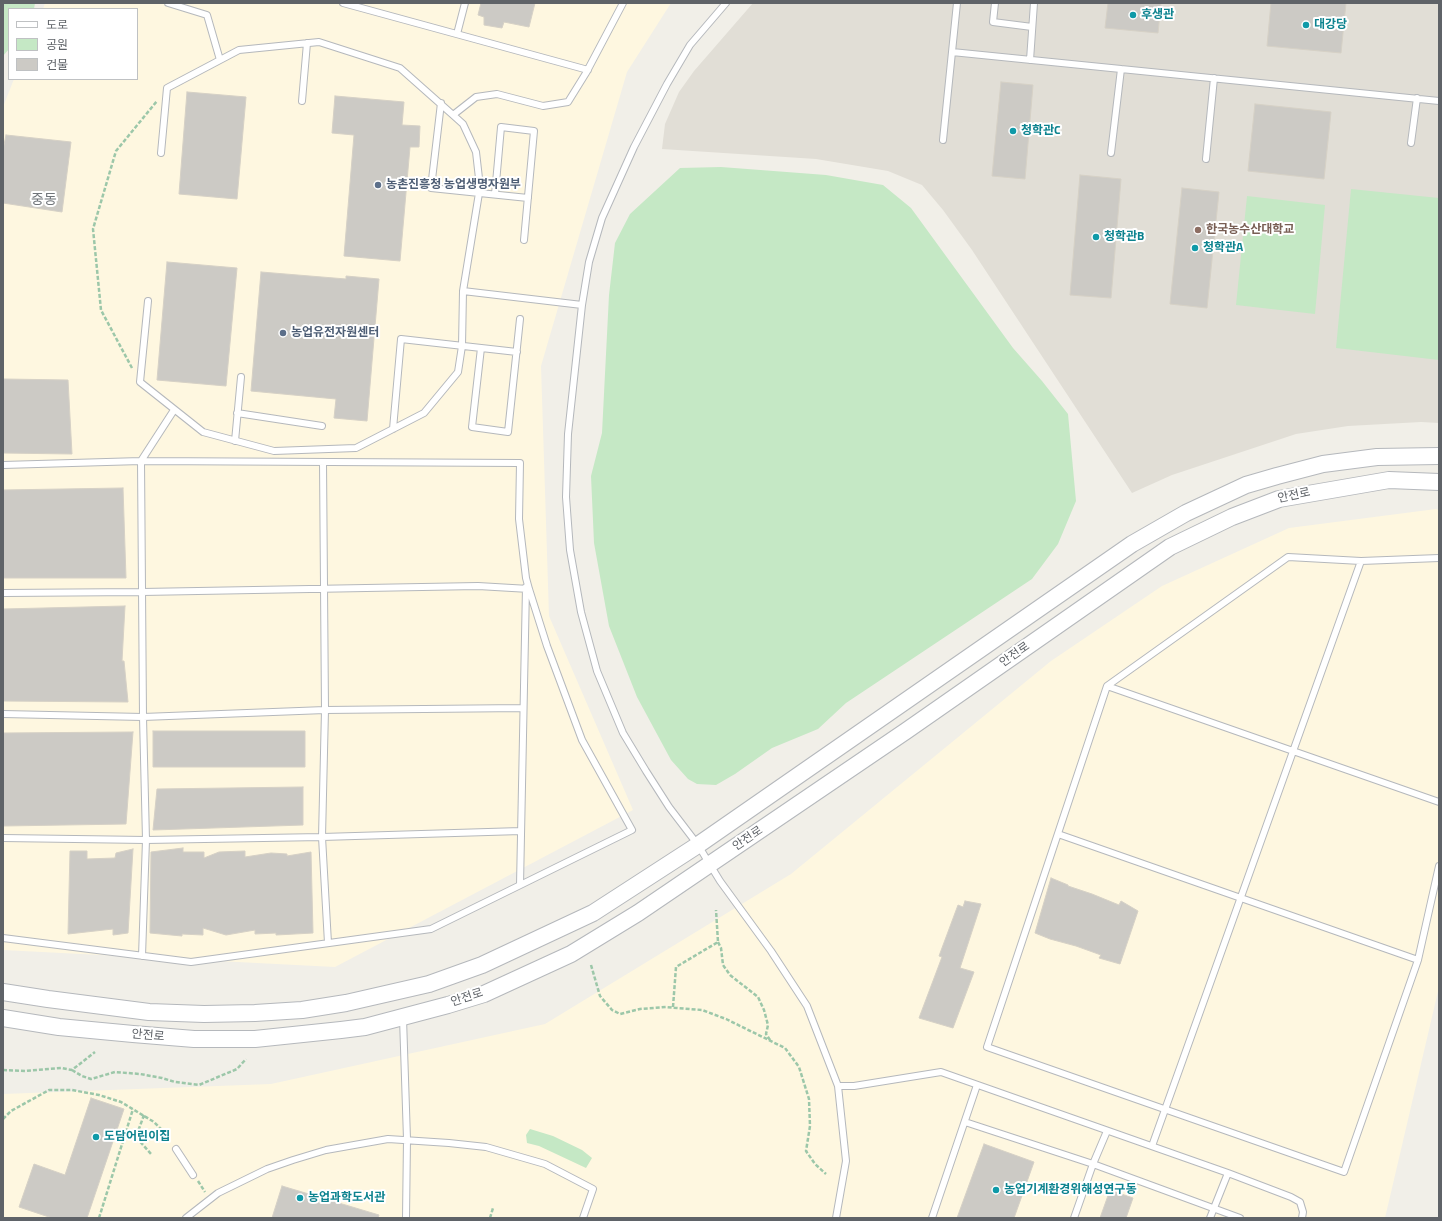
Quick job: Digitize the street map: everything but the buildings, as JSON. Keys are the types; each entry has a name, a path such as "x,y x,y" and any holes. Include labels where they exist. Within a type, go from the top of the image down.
{"street":[{"name":"안전로","path":"3,992 149,1012 204,1014 255,1013 302,1010 346,1003 429,984 482,965 593,913 698,845 1132,544 1186,513 1246,485 1323,464 1377,457 1439,456"},
{"name":"안전로","path":"3,1018 59,1026 194,1039 255,1039 365,1027 484,994 571,954 638,913 1170,547 1232,517 1279,498 1388,480 1439,482"}],"lane":[{"path":"168,3 207,15 220,60"},
{"path":"343,3 588,70"},
{"path":"457,34 465,3"},
{"path":"454,115 476,97 497,94 543,106 568,102 588,70 623,3"},
{"path":"726,3 690,45 667,84 634,147 602,218 589,262 582,305 568,434 566,497 570,550 581,612 597,671 623,733 654,783 698,845 720,881 772,951 807,1006 838,1086 846,1161 836,1218"},
{"path":"943,140 957,3"},
{"path":"995,3 993,22 1032,27"},
{"path":"1030,60 1034,3"},
{"path":"148,301 140,382 203,432 274,451 356,448 424,413 458,372 462,346 463,291 480,187 476,152 463,124 454,115 400,68 319,42 239,50 167,88 161,153"},
{"path":"302,101 307,43"},
{"path":"952,52 1439,101"},
{"path":"1111,153 1122,69"},
{"path":"1206,159 1214,78"},
{"path":"1411,143 1416,98"},
{"path":"441,104 431,188 528,198"},
{"path":"495,194 501,127 534,131 524,240"},
{"path":"463,291 582,305"},
{"path":"481,348 472,427 508,432 520,319"},
{"path":"393,429 401,339 517,352"},
{"path":"235,441 240,377"},
{"path":"142,956 146,840 143,717 141,461 174,410"},
{"path":"237,413 322,426"},
{"path":"3,465 141,461 520,463 519,519 528,589 547,646 582,740 632,830 431,929 192,962 3,938"},
{"path":"323,462 325,710 322,837 328,943"},
{"path":"1439,558 1361,561 1288,558 1107,686 987,1047 1165,1108 1344,1172 1418,960 1439,866"},
{"path":"1152,1146 1361,561"},
{"path":"3,593 478,586 528,589"},
{"path":"520,885 523,708 528,589"},
{"path":"1107,686 1439,802"},
{"path":"3,714 143,717 325,710 523,708"},
{"path":"3,838 146,840 322,837 521,831"},
{"path":"1058,834 1418,960"},
{"path":"403,1017 407,1139 406,1218"},
{"path":"838,1086 854,1086 941,1072 1228,1173 1290,1197 1300,1202 1303,1212 1302,1218"},
{"path":"932,1218 977,1085"},
{"path":"965,1122 1093,1164 1240,1218"},
{"path":"1074,1218 1093,1164 1107,1131"},
{"path":"186,1218 218,1193 267,1169 326,1150 388,1139 407,1139 486,1147 545,1164 593,1189 583,1218"},
{"path":"176,1149 193,1175"},
{"path":"1210,1218 1228,1173"}],"path":[{"path":"140,382 101,310 93,229 116,151 167,88"},
{"path":"716,910 718,942 721,948 723,965 730,975 758,997 764,1010 768,1025 766,1034 770,1040"},
{"path":"673,1007 676,967 718,942"},
{"path":"591,965 600,996 612,1010 620,1014 640,1009 673,1007 702,1010 726,1019 785,1048 798,1067 809,1099 810,1126 806,1151 815,1164 826,1174"},
{"path":"72,1070 95,1052"},
{"path":"3,1070 25,1071 61,1068 72,1070 91,1079 115,1072 140,1074 174,1082 199,1085 237,1069 246,1059"},
{"path":"3,1119 11,1111 49,1090 72,1090 99,1095 122,1102 144,1115 164,1132 168,1133"},
{"path":"98,1218 133,1109"},
{"path":"144,1115 136,1137 151,1154"},
{"path":"198,1181 205,1192"},
{"path":"490,1218 494,1208"}],"shaded area":[{"path":"45,3 671,3 627,72 541,366 549,616 633,810 335,967 3,950 3,107 14,80 138,80 138,8 43,8"},
{"name":"한국농수산대학교","path":"753,3 1439,3 1439,423 1421,422 1348,426 1296,434 1172,475 1132,493 972,250 943,210 922,185 888,171 816,159 662,149 665,124 679,92 694,71"},
{"path":"1436,509 1439,510 1439,987 1385,1218 3,1218 3,1094 271,1084 545,1024 791,874 1051,661 1162,586 1289,528"}],"green space":[{"path":"3,3 35,3 34,8 8,8 8,50 3,56"},
{"path":"721,167 826,175 883,185 911,208 1013,348 1068,414 1076,501 1058,544 1032,579 846,703 818,729 772,748 735,774 716,785 697,784 688,779 671,760 637,697 609,626 594,543 591,476 602,433 609,295 615,243 630,214 680,168"},
{"path":"1351,189 1439,198 1439,360 1336,348"},
{"path":"1247,196 1325,205 1315,314 1236,305"},
{"path":"530,1129 553,1136 582,1150 592,1158 586,1168 539,1146 527,1143 526,1135"}],"place":[{"name":"후생관","path":"1133,15"},
{"name":"대강당","path":"1306,25"},
{"name":"청학관C","path":"1013,131"},
{"name":"농촌진흥청 농업생명자원부","path":"378,185"},
{"name":"한국농수산대학교","path":"1198,230"},
{"name":"청학관B","path":"1096,237"},
{"name":"청학관A","path":"1195,248"},
{"name":"농업유전자원센터","path":"283,333"},
{"name":"도담어린이집","path":"96,1137"},
{"name":"농업기계환경위해성연구동","path":"996,1190"},
{"name":"농업과학도서관","path":"300,1198"}],"district":[{"name":"중동","path":"44,201"}]}
